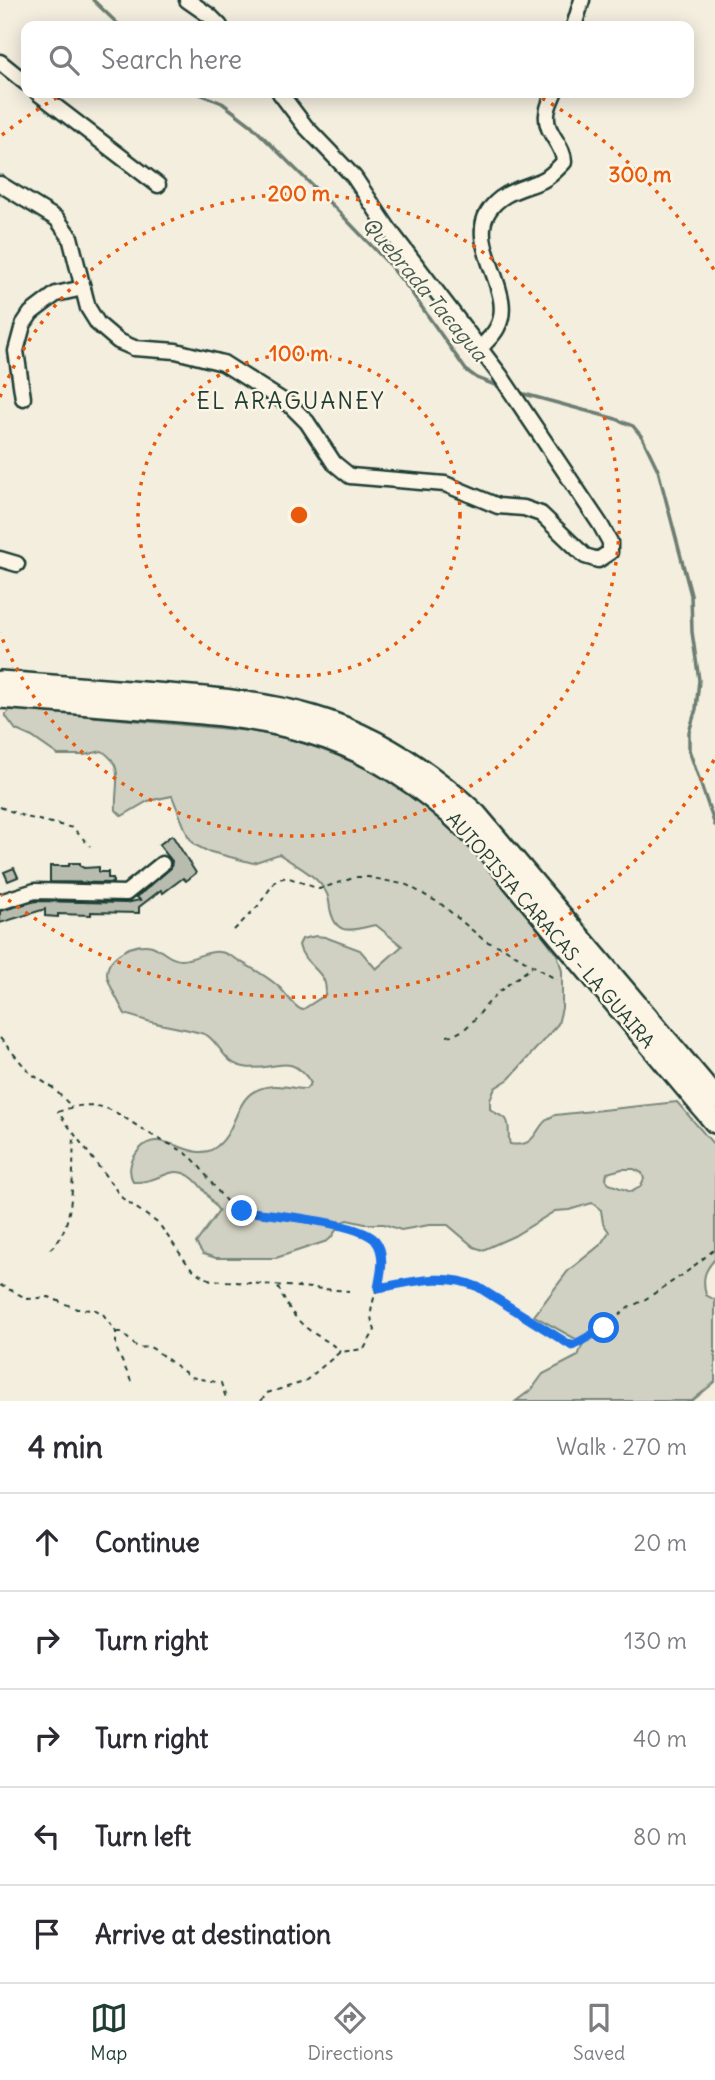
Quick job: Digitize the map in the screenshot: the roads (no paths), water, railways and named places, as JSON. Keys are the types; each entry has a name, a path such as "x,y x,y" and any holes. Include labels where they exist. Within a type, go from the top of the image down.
{"highway":[{"name":"AUTOPISTA CARACAS - LA GUAIRA","path":"0,682 252,703 312,717 385,748 431,776 476,815 715,1098"},
{"name":"AUTOPISTA CARACAS - LA GUAIRA","path":"0,697 249,718 329,739 401,775 446,808 485,848 715,1122"}],"street":[{"path":"187,0 216,21"},
{"path":"576,21 582,0"},
{"path":"0,62 21,79"},
{"path":"45,98 158,185"},
{"path":"0,184 57,219 70,237 88,308 98,324 118,341 134,348 176,351 223,363 291,406 307,422 334,463 350,475 445,484 498,506 524,508 541,514 585,556 598,560 610,552 610,542 600,524 480,349 388,228 354,177 305,126 284,98"},
{"path":"480,349 499,326 502,301 483,237 486,215 498,200 518,188 546,179 564,162 564,153 549,131 547,115 552,98"},
{"path":"23,398 16,351 23,325 31,313 56,294 82,288"},
{"path":"0,559 18,564"},
{"path":"0,902 36,891 126,893 162,864"}],"waterway":[{"name":"Quebrada Tacagua","path":"93,0 115,21"},
{"name":"Quebrada Tacagua","path":"210,98 222,103 251,125 387,262 466,370 477,378 503,388"},
{"name":"Quebrada Tacagua","path":"517,392 633,426 642,437 658,470 691,595 692,632 699,680 696,709 689,732 689,750 715,825"}],"district":[{"name":"EL ARAGUANEY","path":"291,400"}]}
